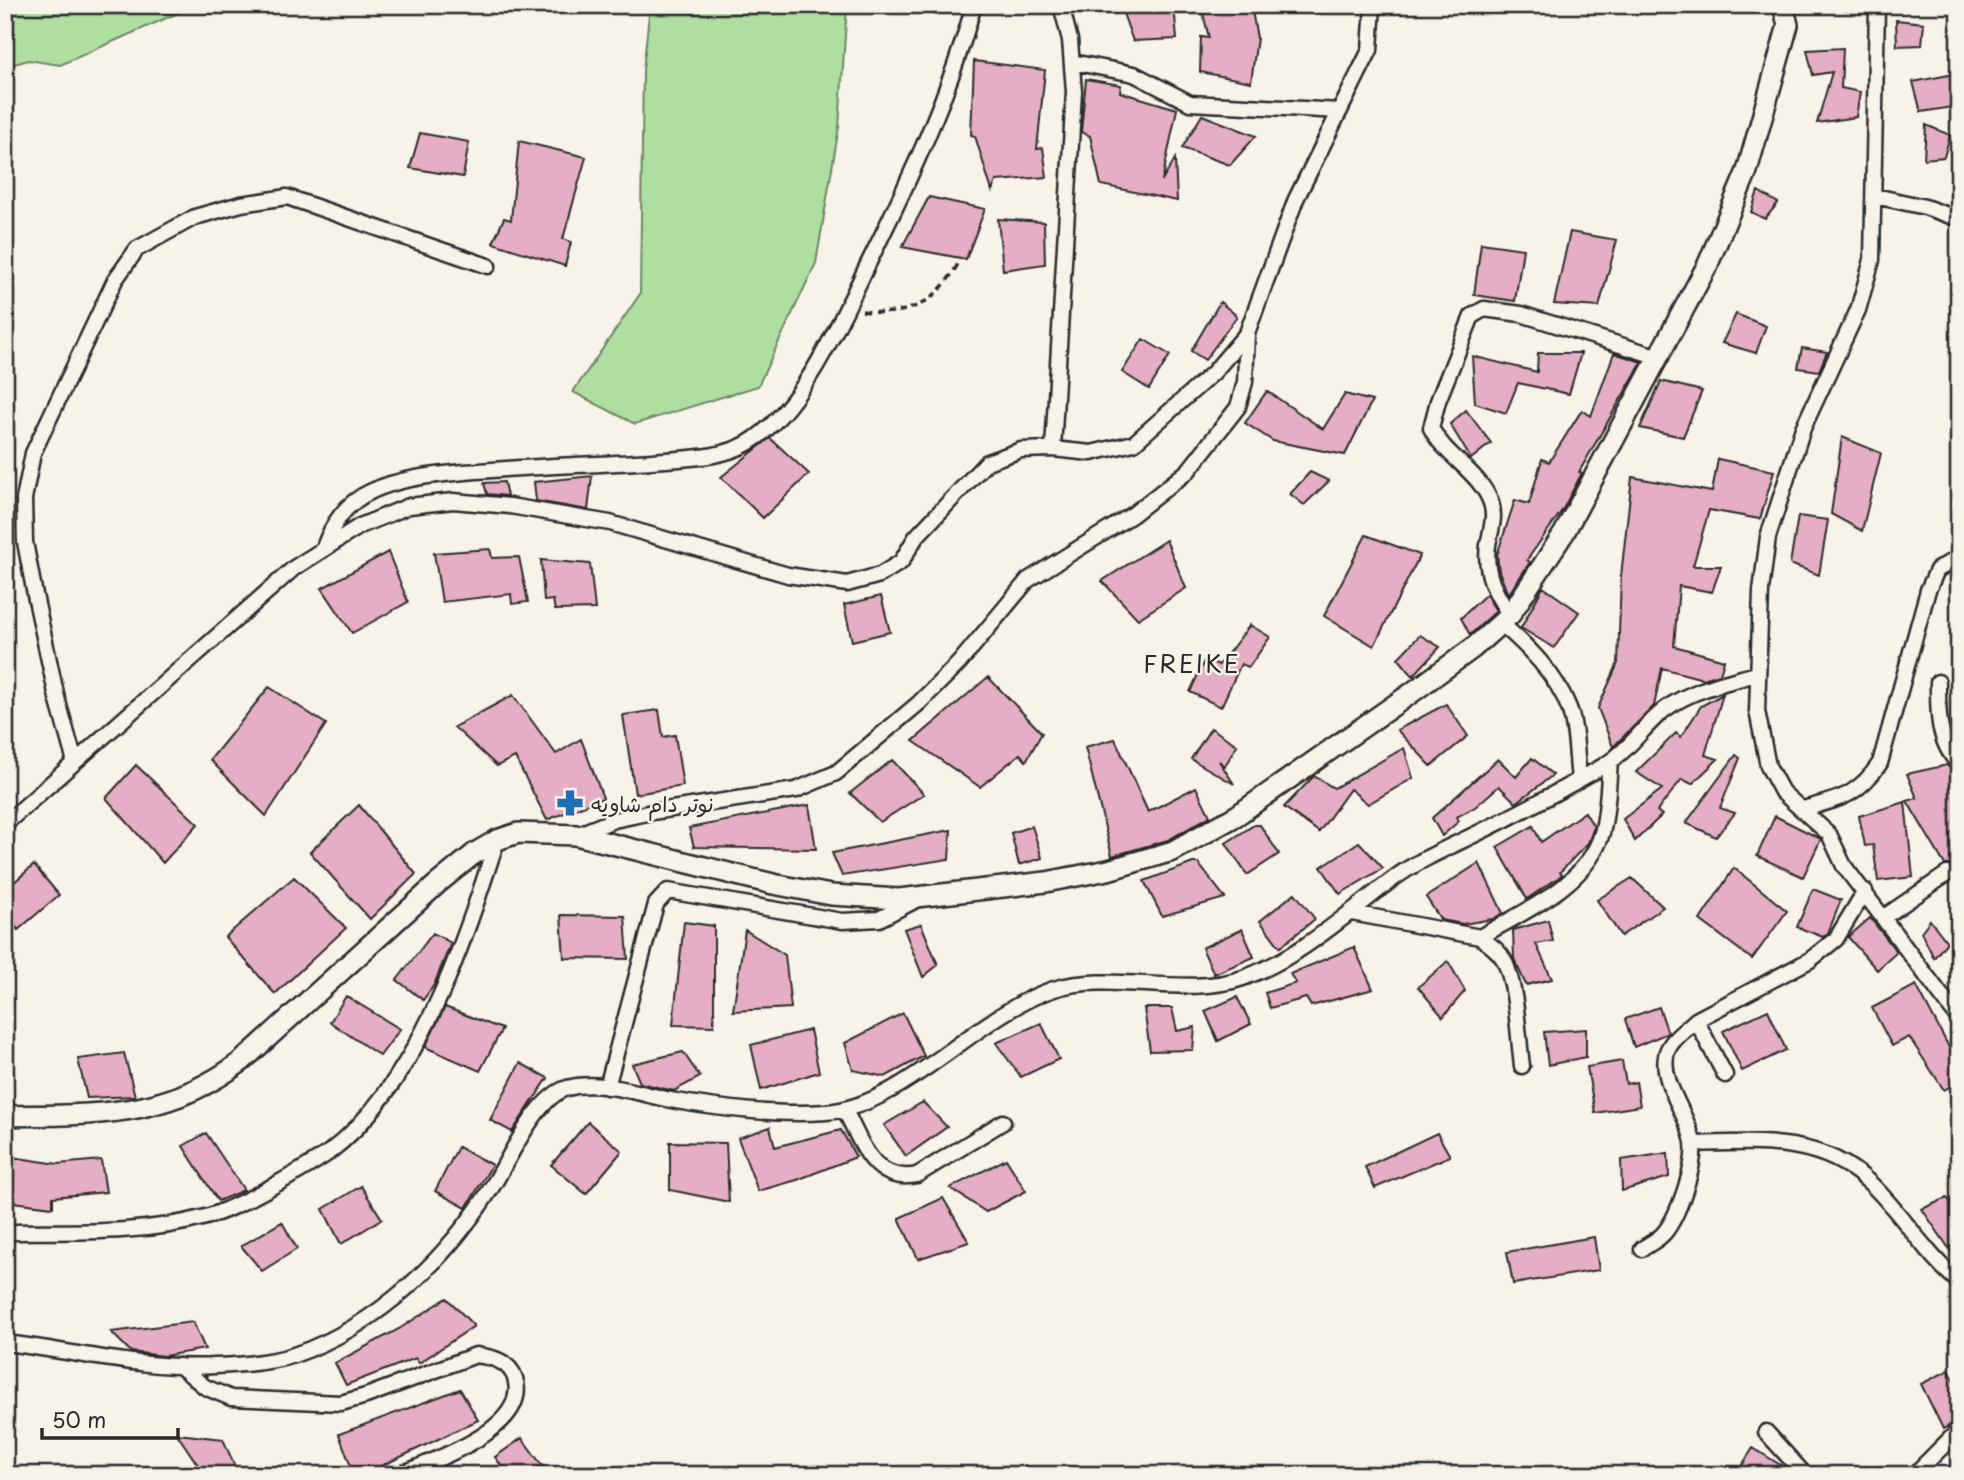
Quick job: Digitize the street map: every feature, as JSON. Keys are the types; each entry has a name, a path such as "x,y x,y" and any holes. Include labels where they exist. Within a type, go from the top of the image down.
{"street":[{"path":"323,550 339,516 372,491 394,483 506,469 692,458 723,453 748,443 782,411 812,372 847,309 912,176 956,63 974,5"},
{"path":"1053,449 1074,92 1070,40 1061,5"},
{"path":"576,835 626,818 796,790 836,773 919,704 959,663 1028,580 1132,515 1188,471 1238,407 1245,382 1247,333 1296,200 1370,50 1373,5"},
{"path":"1783,5 1788,25"},
{"path":"5,1116 99,1114 144,1108 188,1095 215,1081 252,1052 437,884 497,840 518,833 576,835 831,895 899,899 1046,882 1108,870 1173,851 1236,816 1420,687 1506,620 1564,533 1708,264 1747,171 1788,25 1791,5"},
{"path":"1877,5 1873,251 1868,280 1858,310 1803,428 1768,537 1756,674 1757,711 1768,766 1782,792 1829,834 1844,866 1959,1019"},
{"path":"1072,62 1134,74 1190,103 1340,111"},
{"path":"1875,196 1924,207 1959,219"},
{"path":"75,762 57,698 35,595 25,542 23,499 33,453 115,280 137,250 195,216 241,204 287,197 488,266"},
{"path":"1578,779 1573,728 1561,692 1506,620 1488,572 1488,547 1494,521 1491,500 1480,482 1437,441 1430,428 1437,401 1472,316 1484,309 1521,314 1659,357"},
{"path":"5,824 294,568 360,526 409,506 453,501 510,506 610,523 788,575 848,584 880,575 901,562 916,537 987,462 1021,450 1053,449 1090,453 1134,443 1213,373 1247,333"},
{"path":"1803,809 1847,797 1867,782 1880,763 1928,590 1937,570 1959,557"},
{"path":"5,1343 180,1366 214,1367 289,1357 323,1343 366,1318 404,1290 444,1253 478,1209 536,1114 553,1095 566,1088 607,1087 685,1102 762,1111 845,1110 905,1080 986,1025 1054,989 1077,984 1212,986 1259,971 1313,941 1415,866 1610,762 1658,715 1683,697 1756,674"},
{"path":"1938,682 1941,730 1947,747 1959,764"},
{"path":"1480,937 1535,906 1580,869 1598,845 1610,762"},
{"path":"5,1232 159,1227 207,1217 239,1204 328,1153 363,1119 404,1065 449,978 468,930 497,840"},
{"path":"1884,917 1947,874"},
{"path":"607,1087 656,904 668,891 738,905 853,921 879,919 923,897"},
{"path":"1642,1249 1663,1235 1678,1209 1693,1144 1670,1083 1665,1059 1669,1045 1696,1020 1810,960 1836,939 1865,891"},
{"path":"1352,913 1480,937 1503,959 1509,976 1522,1066"},
{"path":"1696,1020 1726,1074"},
{"path":"845,1110 872,1162 889,1174 903,1178 917,1175 1003,1122"},
{"path":"1693,1144 1768,1142 1810,1148 1839,1159 1869,1182 1956,1276"},
{"path":"180,1366 205,1387 232,1398 341,1403 476,1355 493,1357 507,1365 515,1378 516,1392 509,1413 476,1442 399,1475"},
{"path":"1914,1475 1959,1430"},
{"path":"1766,1432 1805,1475"}],"path":[{"path":"847,309 873,312 922,305 943,290 958,264"}],"green space":[{"path":"5,5 196,5 60,65 28,60 5,67"},
{"path":"650,5 847,5 839,127 816,263 758,386 635,424 573,392 640,294 643,71"}],"building":[{"path":"1120,5 1174,5 1177,39 1133,41"},
{"path":"1201,5 1251,5 1257,38 1251,82 1200,72 1201,37 1209,38"},
{"path":"1896,20 1924,23 1922,45 1897,46"},
{"path":"1843,48 1841,88 1860,92 1856,117 1817,123 1832,72 1813,75 1807,50"},
{"path":"974,61 1045,70 1037,149 1043,148 1047,177 996,181 992,191 975,136 971,135"},
{"path":"1959,73 1959,106 1921,112 1913,82"},
{"path":"1086,79 1121,85 1120,92 1177,109 1162,181 1175,159 1177,201 1101,185 1090,136 1081,132"},
{"path":"1202,115 1256,136 1230,165 1182,148"},
{"path":"1926,125 1950,135 1944,157 1924,159"},
{"path":"420,133 469,142 463,177 410,168"},
{"path":"519,141 586,157 563,239 571,242 565,266 493,243 504,218 511,220"},
{"path":"1758,191 1778,203 1765,219 1751,212"},
{"path":"929,197 985,209 966,259 902,247"},
{"path":"998,219 1044,222 1045,264 1003,270"},
{"path":"1570,232 1617,240 1599,307 1554,304"},
{"path":"1481,243 1523,249 1515,301 1474,295"},
{"path":"1220,302 1237,316 1205,360 1191,351"},
{"path":"1736,314 1766,326 1756,353 1722,343"},
{"path":"1143,339 1170,355 1149,389 1122,372"},
{"path":"1802,348 1827,352 1819,371 1798,368"},
{"path":"1538,353 1581,353 1569,394 1518,383 1506,413 1475,403 1472,356 1537,372"},
{"path":"1614,353 1642,362 1579,472 1582,473 1563,509 1527,560 1530,562 1508,595 1499,571 1497,555 1515,500 1529,504 1542,459 1549,462 1582,410 1591,416"},
{"path":"1661,381 1702,391 1683,437 1640,428"},
{"path":"1267,391 1323,429 1345,394 1372,401 1345,455 1273,441 1245,423"},
{"path":"1466,410 1491,443 1471,459 1450,424"},
{"path":"1842,437 1881,453 1862,531 1831,514"},
{"path":"770,438 809,474 763,518 721,477"},
{"path":"1718,459 1774,471 1760,519 1709,510 1693,566 1721,566 1712,592 1679,586 1674,646 1724,660 1720,674 1703,679 1662,668 1654,706 1613,747 1598,708 1618,663 1621,576 1632,477 1712,492"},
{"path":"1310,472 1329,481 1304,505 1290,494"},
{"path":"592,476 588,510 536,501 534,482"},
{"path":"504,482 507,496 487,494 484,483"},
{"path":"1798,516 1828,520 1819,575 1790,564"},
{"path":"1366,535 1420,555 1374,646 1324,616"},
{"path":"1166,540 1186,588 1138,619 1102,581"},
{"path":"490,549 492,558 519,557 528,602 512,604 511,594 442,602 434,553"},
{"path":"388,552 408,602 352,633 322,588"},
{"path":"541,560 590,564 595,609 555,610 553,600 544,601"},
{"path":"1543,587 1579,612 1554,648 1521,628"},
{"path":"1486,594 1496,611 1470,635 1461,618"},
{"path":"881,596 890,632 852,641 844,605"},
{"path":"1250,625 1270,637 1249,667 1241,664 1221,707 1190,692 1205,659 1219,665"},
{"path":"1420,635 1440,647 1413,676 1398,658"},
{"path":"988,677 1042,733 1026,761 1020,754 980,787 913,741"},
{"path":"269,687 326,724 266,816 210,760"},
{"path":"1723,694 1705,755 1718,759 1692,784 1682,779 1657,811 1662,815 1635,841 1623,819 1662,789 1636,772 1676,733 1681,737 1701,706"},
{"path":"513,695 556,754 581,739 603,798 547,820 515,757 497,766 454,727"},
{"path":"1446,704 1468,736 1431,766 1397,730"},
{"path":"659,710 663,737 675,735 683,786 635,794 623,715"},
{"path":"1211,728 1237,745 1225,766 1219,761 1234,784 1191,759"},
{"path":"1115,739 1148,812 1196,787 1210,816 1168,840 1112,856 1085,747"},
{"path":"1404,748 1413,778 1368,804 1350,789 1319,832 1284,807 1314,776 1334,788"},
{"path":"1736,755 1740,758 1720,808 1735,813 1716,837 1686,823"},
{"path":"1532,758 1553,775 1516,803 1499,786 1475,807 1457,817 1459,821 1442,836 1432,818 1498,759 1516,777"},
{"path":"892,760 924,794 880,822 850,793"},
{"path":"136,765 198,824 163,863 106,798"},
{"path":"1947,765 1959,780 1959,862 1951,865 1945,865 1907,801 1917,798 1907,774"},
{"path":"1905,802 1913,877 1878,881 1873,845 1865,846 1859,816"},
{"path":"359,805 416,874 370,919 310,852"},
{"path":"809,805 816,849 694,847 689,828"},
{"path":"1585,812 1594,827 1588,843 1560,872 1562,875 1527,899 1497,847 1533,826 1541,842"},
{"path":"1775,816 1821,839 1803,877 1757,856"},
{"path":"1254,825 1260,825 1279,854 1247,875 1226,843"},
{"path":"1032,826 1042,858 1019,865 1011,833"},
{"path":"951,830 949,859 842,876 832,853"},
{"path":"1359,842 1383,868 1340,894 1321,867"},
{"path":"1198,863 1225,898 1162,916 1144,881"},
{"path":"1479,863 1503,913 1493,919 1463,924 1441,920 1426,897"},
{"path":"34,865 59,895 18,930 5,914 5,890"},
{"path":"1734,868 1787,911 1752,959 1700,920"},
{"path":"294,877 346,928 275,994 225,937"},
{"path":"1632,878 1663,907 1621,936 1597,900"},
{"path":"1813,889 1841,900 1828,933 1823,937 1797,927"},
{"path":"1295,893 1315,919 1280,947 1260,921"},
{"path":"561,915 625,916 628,959 564,958"},
{"path":"1870,918 1897,952 1877,970 1848,937"},
{"path":"1548,920 1553,941 1536,944 1552,979 1526,985 1514,959 1513,930"},
{"path":"1930,920 1947,942 1934,958 1921,932"},
{"path":"684,922 714,926 714,1026 673,1025"},
{"path":"921,924 938,965 923,977 904,929"},
{"path":"1242,929 1254,957 1214,974 1202,948"},
{"path":"745,930 785,955 791,1008 733,1011"},
{"path":"433,933 451,943 434,985 423,1000 397,980"},
{"path":"1354,947 1373,989 1311,1006 1306,998 1270,1008 1265,993 1296,983 1290,974"},
{"path":"1448,961 1465,991 1443,1017 1418,987"},
{"path":"1916,985 1959,1066 1959,1081 1944,1090 1909,1037 1892,1046 1872,1008"},
{"path":"346,996 400,1029 380,1056 330,1022"},
{"path":"1237,997 1251,1024 1218,1041 1205,1011"},
{"path":"445,1007 502,1029 480,1071 425,1047"},
{"path":"1659,1007 1668,1033 1634,1047 1625,1019"},
{"path":"1144,1008 1172,1008 1177,1031 1195,1027 1193,1050 1150,1051"},
{"path":"1768,1010 1786,1050 1742,1071 1723,1031"},
{"path":"903,1013 924,1056 885,1077 853,1070 845,1043"},
{"path":"1041,1023 1059,1059 1021,1077 996,1043"},
{"path":"1586,1029 1586,1057 1548,1065 1544,1032"},
{"path":"810,1030 819,1072 761,1090 751,1045"},
{"path":"683,1052 700,1077 674,1091 640,1083 632,1064"},
{"path":"124,1053 135,1096 87,1098 78,1059"},
{"path":"1622,1061 1626,1084 1636,1082 1640,1106 1595,1113 1587,1067"},
{"path":"520,1063 548,1078 512,1132 490,1120"},
{"path":"923,1102 947,1127 906,1156 884,1125"},
{"path":"588,1122 622,1151 586,1194 551,1165"},
{"path":"770,1127 775,1147 841,1130 856,1157 797,1180 758,1191 738,1138"},
{"path":"206,1133 244,1190 218,1201 183,1146"},
{"path":"1437,1133 1450,1156 1375,1188 1365,1167"},
{"path":"670,1142 726,1143 729,1202 670,1190"},
{"path":"458,1147 492,1165 466,1208 435,1191"},
{"path":"1668,1153 1669,1177 1622,1191 1621,1160"},
{"path":"5,1156 58,1164 101,1160 106,1192 53,1197 53,1207 5,1201"},
{"path":"1006,1159 1026,1191 986,1212 950,1188"},
{"path":"361,1186 382,1219 341,1244 323,1209"},
{"path":"943,1198 969,1242 918,1259 899,1218"},
{"path":"1947,1198 1959,1213 1959,1263 1922,1209"},
{"path":"282,1222 297,1249 262,1271 241,1246"},
{"path":"1594,1237 1599,1270 1513,1284 1507,1252"},
{"path":"447,1298 474,1326 419,1363 416,1358 346,1385 335,1363 399,1329"},
{"path":"193,1322 205,1349 164,1356 131,1352 111,1332"},
{"path":"1949,1370 1959,1390 1959,1421 1943,1429 1921,1384"},
{"path":"460,1389 478,1420 362,1475 354,1475 339,1434"},
{"path":"177,1434 223,1439 236,1469 202,1471"},
{"path":"522,1438 549,1475 508,1475 495,1457"},
{"path":"1753,1448 1792,1475 1754,1475 1741,1467"}],"place":[{"name":"نوتر دام شاويه","path":"570,803"}],"district":[{"name":"FREIKE","path":"1192,663"}]}
